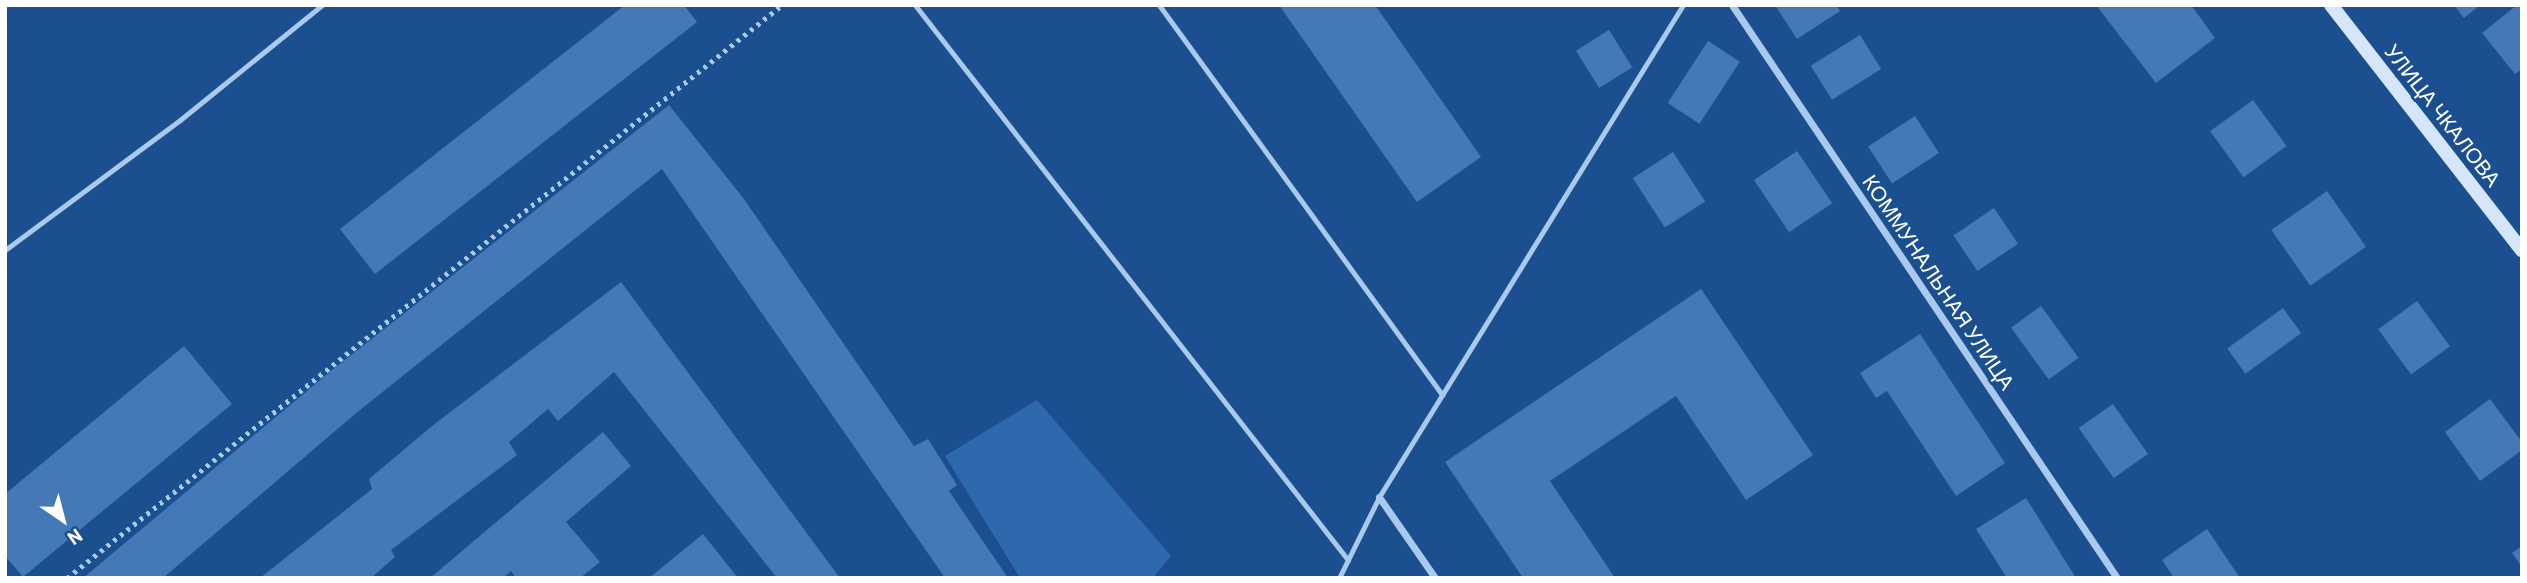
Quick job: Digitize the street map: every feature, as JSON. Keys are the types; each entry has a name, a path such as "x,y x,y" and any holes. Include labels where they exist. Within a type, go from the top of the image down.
{"street":[{"name":"КОММУНАЛЬНАЯ УЛИЦА","path":"1732,5 2117,578"},
{"name":"УЛИЦА ЧКАЛОВА","path":"2331,5 2522,250"},
{"path":"1380,498 1435,578"}],"lane":[{"path":"5,250 180,120 321,5"},
{"path":"915,5 1348,560"},
{"path":"1159,5 1442,395"},
{"path":"1339,578 1380,498 1683,5"}],"path":[{"path":"67,578 782,5"}],"shaded area":[{"path":"1037,400 1171,556 1153,578 1020,578 945,456"}],"building":[{"path":"625,5 684,5 697,22 375,274 340,229"},
{"path":"1279,5 1375,5 1481,157 1417,202"},
{"path":"1775,5 1836,5 1840,11 1797,39"},
{"path":"2096,5 2191,5 2215,38 2156,83"},
{"path":"2454,5 2480,5 2464,18"},
{"path":"2517,5 2522,8 2522,69 2515,74 2482,33"},
{"path":"1609,30 1632,67 1599,88 1576,51"},
{"path":"1860,35 1881,69 1832,100 1811,66"},
{"path":"1708,41 1740,62 1700,124 1668,103"},
{"path":"2253,100 2287,146 2244,177 2210,131"},
{"path":"669,105 744,199 914,446 928,439 957,485 949,491 1008,578 945,578 662,169 355,414 163,578 83,578 331,371"},
{"path":"1915,116 1939,153 1892,183 1868,146"},
{"path":"1797,151 1832,203 1789,232 1754,180"},
{"path":"1673,152 1705,201 1665,228 1633,178"},
{"path":"2327,191 2366,247 2310,286 2271,230"},
{"path":"1994,208 2018,244 1977,271 1953,235"},
{"path":"621,282 840,578 777,578 614,372 558,421 548,409 509,442 517,455 391,550 395,557 371,578 260,578 372,489 369,479 432,426"},
{"path":"1701,289 1813,455 1746,500 1676,396 1550,481 1615,578 1523,578 1445,462"},
{"path":"2417,301 2450,346 2411,375 2378,329"},
{"path":"2041,306 2079,358 2049,380 2011,328"},
{"path":"2283,308 2301,333 2245,374 2227,349"},
{"path":"1920,334 2005,463 1956,496 1887,391 1876,398 1860,373"},
{"path":"184,346 232,404 23,577 5,556 5,494"},
{"path":"2490,399 2522,442 2522,450 2480,481 2445,432"},
{"path":"2113,404 2148,454 2114,478 2079,428"},
{"path":"603,432 631,466 566,522 600,562 580,578 516,578 511,571 503,578 430,578"},
{"path":"2026,498 2076,578 2007,578 1976,529"},
{"path":"2207,529 2240,578 2174,578 2162,560"},
{"path":"703,534 738,578 649,578"},
{"path":"2522,546 2522,567 2512,553"}]}
